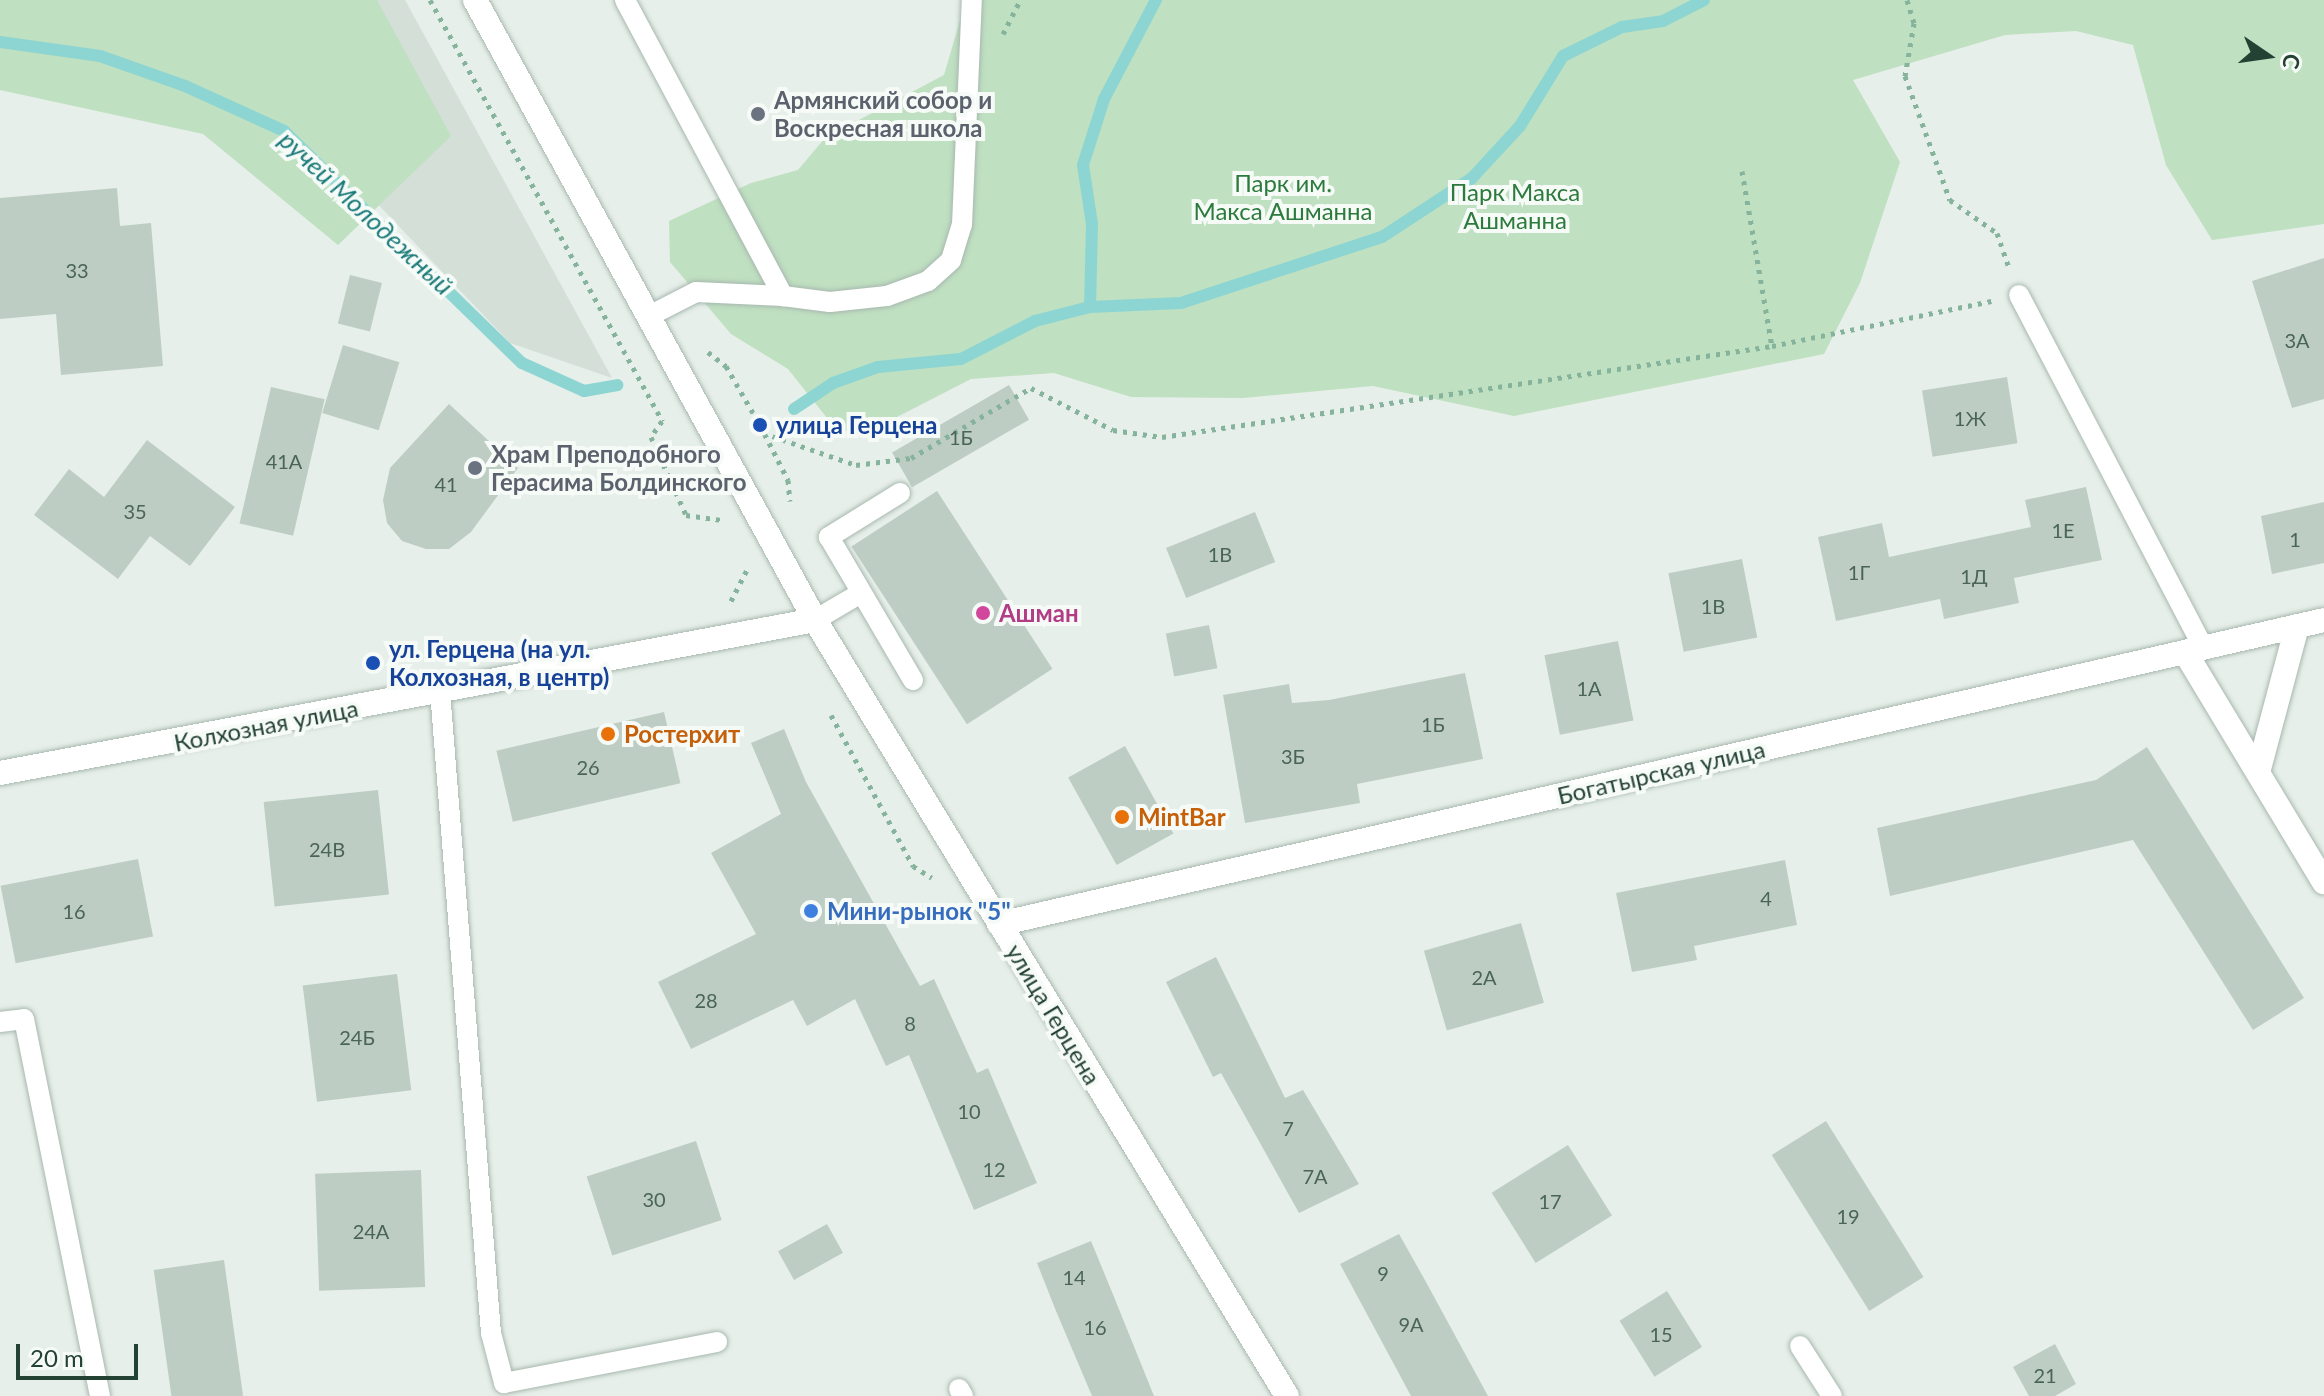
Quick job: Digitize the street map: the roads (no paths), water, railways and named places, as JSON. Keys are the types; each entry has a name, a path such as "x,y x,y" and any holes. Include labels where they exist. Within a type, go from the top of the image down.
{"street":[{"name":"улица Герцена","path":"475,0 815,620 1287,1396"},
{"name":"Колхозная улица","path":"0,773 815,620"},
{"name":"Богатырская улица","path":"999,924 2324,620"},
{"path":"2259,769 2297,626"},
{"path":"2194,650 2324,882"}],"lane":[{"path":"625,0 783,296"},
{"path":"649,316 696,292 783,296 830,302 887,296 928,281 951,260 962,225 972,0"},
{"path":"2019,295 2194,650"},
{"path":"900,493 829,537 913,680"},
{"path":"815,620 861,593"},
{"path":"440,691 491,1333 506,1389 717,1342"},
{"path":"0,1022 24,1019 100,1396"},
{"path":"1800,1346 1832,1396"}],"waterway":[{"path":"1090,307 1092,224 1083,165 1104,99 1156,0"},
{"name":"ручей Молодежный","path":"794,409 833,383 878,367 961,359 1035,321 1090,307 1181,303 1382,237 1472,178 1520,126 1563,56 1622,27 1663,21 1704,0"},
{"name":"ручей Молодежный","path":"0,42 100,56 185,86 284,131 522,363 584,391 617,385"}],"place":[{"name":"Армянский собор и Воскресная школа","path":"758,114"},
{"name":"улица Герцена","path":"760,425"},
{"name":"Храм Преподобного Герасима Болдинского","path":"475,468"},
{"name":"Ашман","path":"983,613"},
{"name":"ул. Герцена (на ул. Колхозная, в центр)","path":"373,663"},
{"name":"Ростерхит","path":"608,734"},
{"name":"MintBar","path":"1122,817"},
{"name":"Мини-рынок \"5\"","path":"811,911"}],"park label":[{"name":"Парк им. Макса Ашманна","path":"1283,197"},
{"name":"Парк Макса Ашманна","path":"1515,206"}]}
